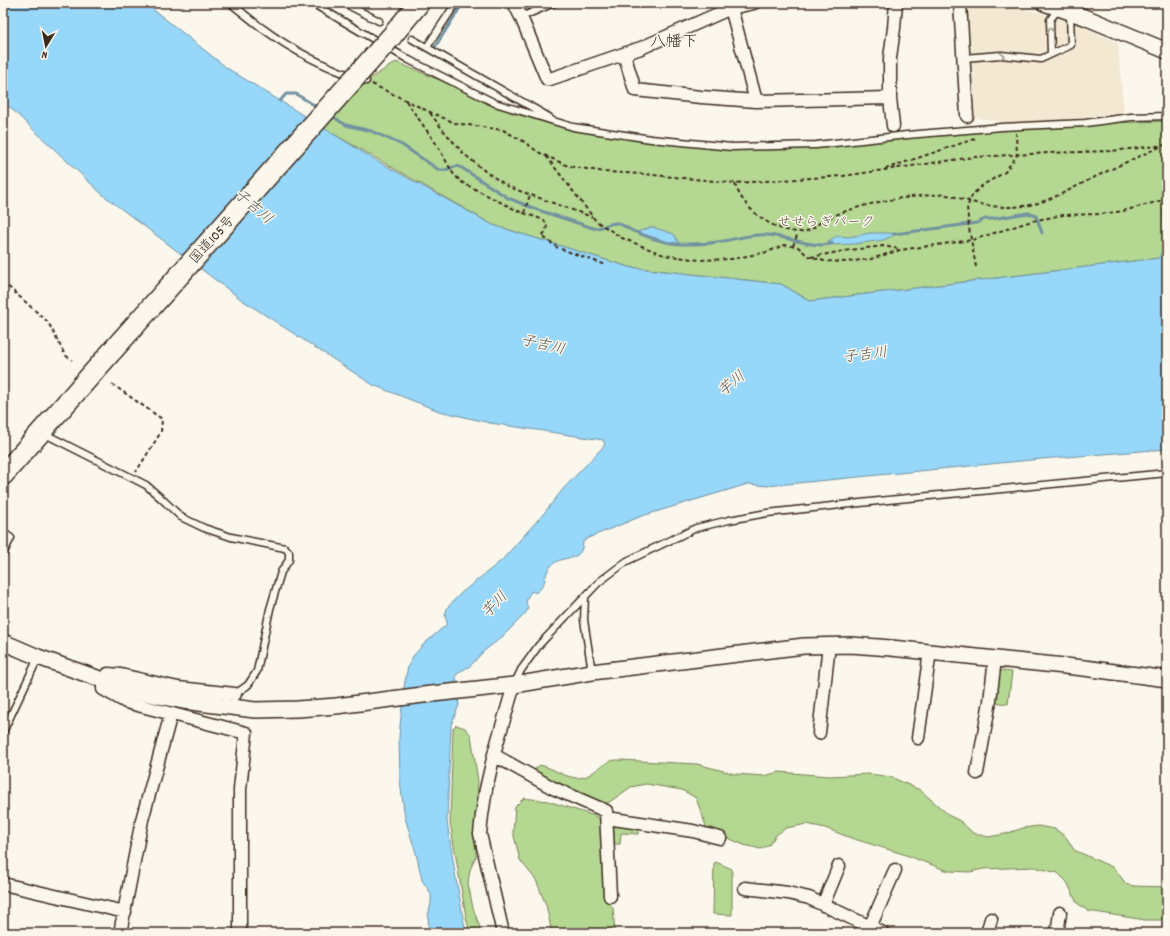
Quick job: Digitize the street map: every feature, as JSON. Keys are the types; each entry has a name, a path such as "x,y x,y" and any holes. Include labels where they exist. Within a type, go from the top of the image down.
{"highway":[{"name":"国道105号","path":"3,476 391,37 418,3"}],"street":[{"path":"514,3 547,79 624,54 731,8 754,3"},
{"path":"893,126 890,98 890,58 896,3"},
{"path":"960,3 967,116"},
{"path":"1044,3 1167,50"},
{"path":"731,8 756,101"},
{"path":"624,54 635,90 756,101 890,98"},
{"path":"3,642 38,657 134,691 183,701 255,710 336,706 507,686 592,672 804,646 851,645 930,651 1167,679"},
{"path":"819,733 829,646"},
{"path":"918,738 930,651"},
{"path":"977,773 990,701 995,659"},
{"path":"235,694 178,688 121,675 108,674 103,681 103,689 126,702 246,733 240,789 240,933"},
{"path":"503,933 480,834 486,789 507,686"},
{"path":"120,933 142,820 171,714"},
{"path":"494,755 553,788 606,811 610,896"},
{"path":"607,818 693,831 720,838"},
{"path":"823,905 839,866"},
{"path":"870,927 895,870"},
{"path":"3,884 125,912"},
{"path":"745,888 788,893 809,898 883,933"},
{"path":"1056,933 1060,913"},
{"path":"987,933 991,919"}],"lane":[{"path":"230,3 263,29 301,52 340,73 366,81"},
{"path":"312,3 409,60 495,103 573,127 651,139 732,147 816,145 907,135 1016,126 1086,123 1131,117 1167,116"},
{"path":"344,3 379,21"},
{"path":"427,48 456,3"},
{"path":"521,17 554,3"},
{"path":"963,58 1001,55 1041,59 1071,45 1064,10 1050,20 1051,54"},
{"path":"412,39 561,124"},
{"path":"41,432 132,478 151,490 181,517 231,537 285,548 289,552 289,560 281,572 270,609 257,671 248,685 235,694"},
{"path":"507,686 521,670 538,645 599,582 627,561 696,528 729,520 767,514 888,500 1167,473"},
{"path":"3,532 11,538 3,554"},
{"path":"585,597 584,620 592,672"},
{"path":"3,732 38,657"}],"path":[{"path":"406,101 454,175 463,182 524,212 544,220 547,225 546,231 542,236 558,248 606,266"},
{"path":"430,112 443,130 464,154 486,172 509,187 593,217"},
{"path":"976,267 969,228 968,207 973,194 983,185 1005,172 1017,155 1016,126"},
{"path":"880,171 982,136"},
{"path":"735,183 737,191 746,205 762,218 781,228 798,232 808,232 826,219 863,206 894,199 947,195 985,205 1009,208 1038,203 1063,193 1134,158 1165,145"},
{"path":"545,156 597,222 622,238 664,255 699,260 732,259 766,252 785,245 798,247 808,256 824,262 846,262 871,259 900,250 972,240 1032,221 1063,215 1101,214 1123,211 1167,199"},
{"path":"524,212 530,195"},
{"path":"793,246 798,232"},
{"path":"810,257 883,246 900,250"},
{"path":"3,282 48,322 65,355 72,360"},
{"path":"112,384 162,419 161,432 132,478"}],"shaded area":[{"path":"964,3 998,3 1029,10 1073,22 1118,43 1124,115 1013,124 978,118 970,115"}],"green space":[{"name":"せせらぎパーク","path":"396,62 495,103 561,124 732,147 838,143 1016,126 1167,121 1167,210 1163,211 1164,247 1159,258 810,301 781,284 629,267 493,225 323,128 366,81"},
{"path":"998,670 1012,672 1008,704 993,702"},
{"path":"456,725 465,728 471,735 478,781 475,822 476,856 470,870 468,883 473,908 482,933 470,933 450,822 453,728"},
{"path":"620,760 697,764 735,774 764,776 779,772 829,776 870,774 891,777 920,790 950,816 960,821 973,833 988,837 1005,834 1023,828 1038,826 1055,829 1066,837 1074,850 1114,868 1126,884 1134,886 1167,887 1167,920 1145,920 1088,911 1077,903 1067,882 1058,873 1034,867 983,869 970,872 948,871 825,828 807,824 786,828 776,835 769,845 761,849 744,845 707,829 696,798 682,790 646,784 631,787 608,803 592,801 537,775 534,770 540,765 567,776 578,778 591,774 611,761"},
{"path":"524,798 548,801 598,817 604,824 608,901 613,908 615,933 552,933 546,905 536,880 520,860 513,832 515,807"},
{"path":"611,824 639,827 638,834 621,833 620,844 613,844"},
{"path":"716,862 732,869 732,915 713,914 714,863"}],"water":[{"path":"3,3 145,3 227,68 377,161 493,225 629,267 781,284 810,301 1159,258 1164,247 1163,210 1167,210 1167,449 1041,459 767,486 748,484 642,516 588,538 583,542 582,549 576,556 556,562 551,566 542,587 535,593 532,591 528,596 526,602 528,609 525,614 502,637 484,651 470,666 459,672 456,676 459,705 451,725 447,821 466,933 429,933 428,916 431,903 431,894 422,880 416,853 405,818 400,781 399,736 404,687 408,666 413,656 425,643 446,625 447,622 445,616 447,608 460,594 502,560 545,512 564,488 605,444 603,440 490,423 439,411 373,385 242,300 103,195 3,101"},
{"path":"652,227 674,234 679,244 637,232"},
{"path":"870,233 897,234 883,240 854,244 829,245 828,241 837,236 849,237"}],"waterway":[{"path":"435,47 463,3"},
{"path":"280,101 286,94 296,94 319,108"},
{"path":"330,115 346,125 371,131 402,145 439,170 445,170 457,166 508,198 538,210 593,228 599,228 617,223 652,238 679,244 709,243 762,235 775,236 810,244 826,245 832,243"},
{"path":"894,234 977,223 985,219 1028,213 1036,216 1042,233"}],"district":[{"name":"八幡下","path":"674,40"}],"water label":[{"name":"子吉川","path":"254,206"},
{"name":"子吉川","path":"543,344"},
{"name":"子吉川","path":"865,354"},
{"name":"芋川","path":"731,383"},
{"name":"芋川","path":"494,604"}]}
